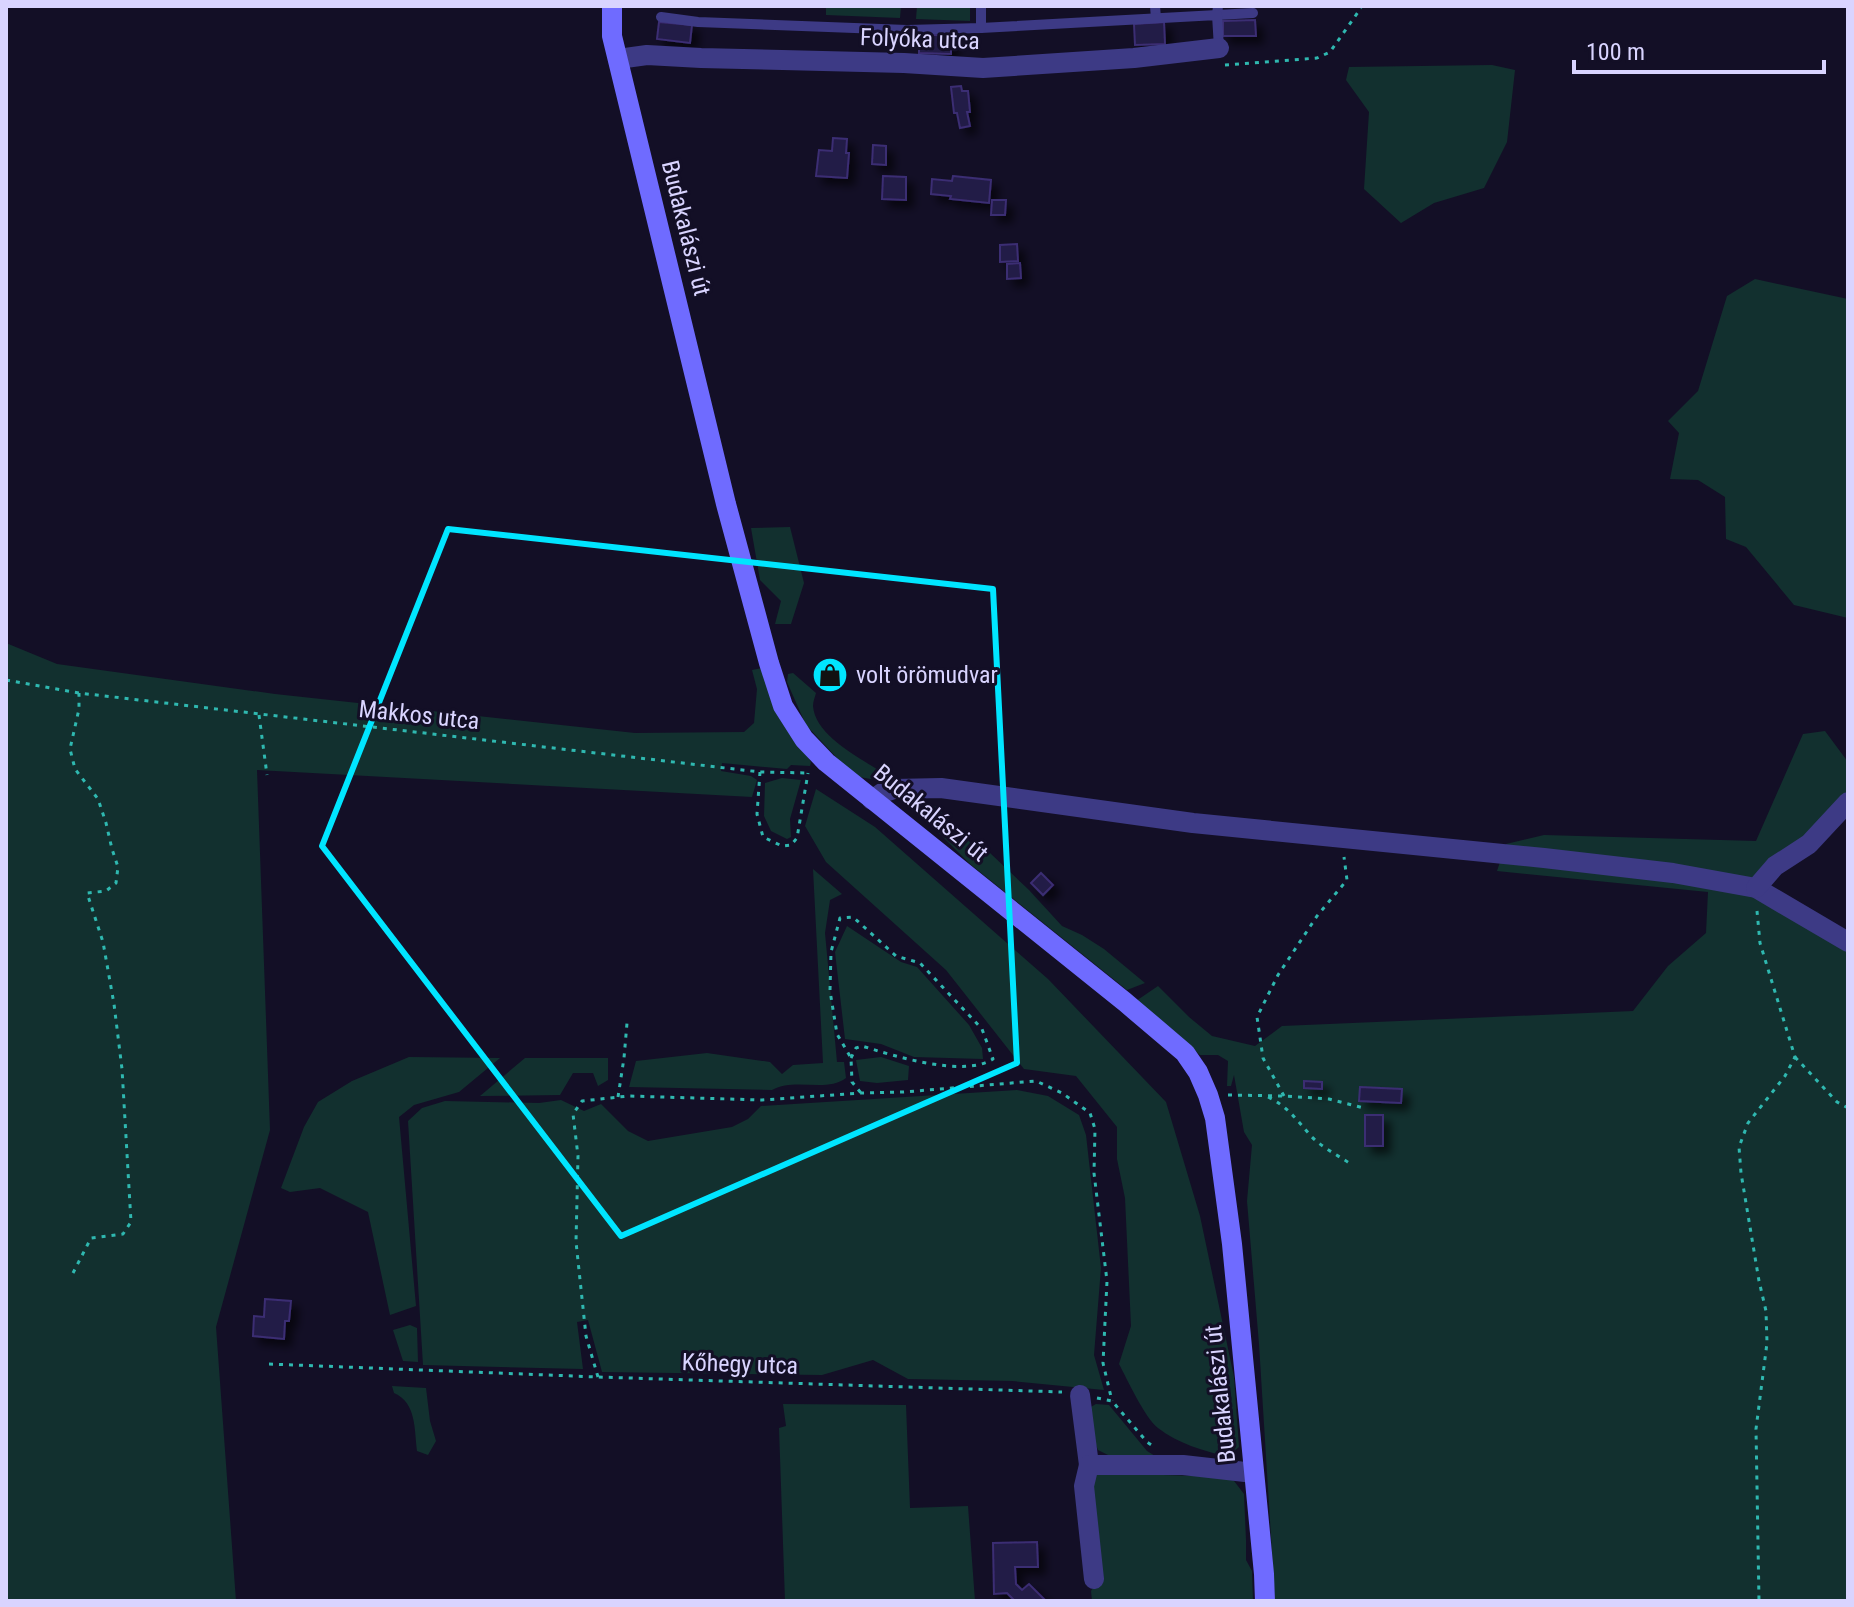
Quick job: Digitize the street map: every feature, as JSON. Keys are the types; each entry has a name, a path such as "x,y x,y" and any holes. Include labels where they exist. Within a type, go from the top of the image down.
{"main road":[{"name":"Budakalászi út","path":"612,6 612,36 726,504 783,706 804,739 826,762 1185,1053 1208,1095 1215,1118 1232,1244 1265,1601"}],"street":[{"name":"Folyóka utca","path":"618,59 647,55 983,68 1134,58 1220,57"},
{"path":"872,800 894,789 941,788 1193,823 1642,869 1712,879 1756,888 1848,942"},
{"path":"1756,888 1775,866 1809,844 1848,802"},
{"path":"1080,1395 1089,1465 1084,1486 1094,1579"},
{"path":"1089,1465 1183,1465 1254,1473"}],"lane":[{"path":"981,6 981,28"},
{"path":"1155,6 1156,18"},
{"path":"661,17 698,22 907,30 1156,18 1217,10 1253,13"},
{"path":"1217,10 1220,57"}],"path":[{"path":"1220,57 1317,58 1330,52 1361,8"},
{"name":"Makkos utca","path":"6,680 79,693 259,715 760,772 808,773"},
{"path":"73,1273 91,1238 123,1234 131,1222 116,1017 103,942 87,893 106,891 116,883 118,867 98,799 75,769 70,749 79,709 79,693"},
{"path":"259,715 267,775"},
{"path":"760,772 757,814 763,837 782,846 791,845 797,838 808,773 826,762"},
{"path":"1284,1096 1263,1058 1257,1017 1278,975 1317,916 1347,880 1341,838"},
{"path":"1756,888 1760,943 1795,1057 1837,1102 1848,1108"},
{"path":"851,1058 856,1048 862,1046 937,1065 983,1065 993,1059 982,1029 920,963 896,956 853,917 840,918 831,952 830,991 837,1034 851,1058 852,1082 861,1093"},
{"path":"618,1097 627,1023"},
{"path":"1759,1601 1756,1429 1767,1343 1766,1311 1739,1147 1748,1123 1785,1076 1795,1057"},
{"path":"598,1377 586,1336 576,1242 578,1156 573,1114 582,1101 618,1097 762,1100 1036,1081 1062,1093 1090,1113 1095,1129 1094,1173 1107,1281 1103,1363 1112,1401 1147,1442 1183,1465"},
{"path":"1208,1095 1329,1099 1364,1108"},
{"path":"1265,1095 1282,1104 1317,1141 1352,1165"},
{"name":"Kőhegy utca","path":"269,1364 1048,1391 1112,1401"}],"highlighted area":[{"path":"448,529 993,589 1017,1063 621,1236 322,846"}],"green space":[{"path":"826,6 901,6 900,18 826,15"},
{"path":"917,6 970,6 970,21 916,19"},
{"path":"1492,65 1515,70 1507,142 1484,188 1434,203 1401,223 1364,189 1369,112 1346,80 1349,67"},
{"path":"1755,279 1848,299 1848,618 1794,605 1746,547 1726,539 1725,497 1698,480 1670,479 1679,433 1668,421 1698,391 1727,296"},
{"path":"790,527 804,583 791,624 775,624 781,601 760,580 751,528"},
{"path":"6,643 57,664 275,694 635,733 744,732 754,723 757,689 752,670 762,668 811,762 810,766 791,765 787,769 722,763 721,771 751,776 757,780 752,797 257,770 270,1130 216,1327 236,1601 6,1601"},
{"path":"793,673 816,693 813,706 821,726 839,744 880,771 876,780 854,776 806,725 787,682 788,674"},
{"path":"1825,731 1848,762 1848,798 1756,888 1848,947 1848,1601 1275,1601 1247,1201 1252,1145 1244,1132 1234,1075 1231,1086 1227,1086 1228,1061 1218,1055 1200,1055 1136,1001 1158,986 1212,1036 1255,1046 1282,1026 1633,1011 1668,966 1706,933 1708,892 1497,871 1506,844 1544,835 1756,841 1803,734"},
{"path":"782,778 801,780 790,819 791,837 787,839 771,831 764,816 765,783"},
{"path":"816,789 875,827 1048,979 1166,1102 1200,1216 1234,1377 1239,1447 1227,1457 1182,1442 1158,1428 1142,1407 1119,1364 1131,1326 1125,1198 1117,1159 1117,1127 1076,1076 1024,1069 946,970 826,862 805,826"},
{"path":"927,804 937,807 978,851 990,853 1062,926 1104,949 1145,983 1127,990 970,864 918,812"},
{"path":"813,869 842,894 830,900 825,933 837,1062 844,1062 846,1078 829,1084 790,1085 772,1090 629,1087 636,1061 707,1053 770,1062 782,1074 793,1065 823,1063"},
{"path":"847,926 901,962 917,967 969,1025 982,1048 983,1059 914,1057 881,1044 845,1039 835,952"},
{"path":"409,1057 500,1058 459,1092 414,1105 399,1117 416,1306 390,1315 368,1212 320,1188 290,1192 281,1188 304,1127 318,1102 352,1081"},
{"path":"881,1057 909,1066 908,1080 860,1081 856,1060"},
{"path":"525,1058 608,1058 608,1080 598,1086 593,1073 573,1073 560,1095 480,1096"},
{"path":"1017,1090 1048,1096 1079,1115 1086,1135 1101,1268 1094,1355 1104,1390 1012,1381 908,1379 873,1360 822,1375 602,1372 588,1320 577,1322 583,1369 423,1365 408,1121 422,1108 445,1101 539,1103 561,1100 584,1111 601,1104 628,1131 648,1141 732,1127 748,1119 761,1106"},
{"path":"410,1325 417,1328 418,1362 403,1361 393,1330"},
{"path":"392,1386 426,1388 436,1441 428,1455 417,1451 411,1410 394,1393"},
{"path":"783,1404 906,1405 910,1508 968,1506 975,1601 785,1601 779,1428 786,1426"},
{"path":"1096,1404 1109,1405 1147,1451 1160,1459 1116,1459 1098,1450 1092,1435 1089,1408"},
{"path":"1096,1473 1231,1477 1244,1494 1246,1560 1252,1571 1253,1601 1092,1601 1091,1591 1099,1578 1089,1479"}],"building":[{"path":"1255,20 1256,36 1223,36 1223,21"},
{"path":"659,22 692,25 690,43 657,39"},
{"path":"1164,22 1165,44 1135,45 1134,24"},
{"path":"919,34 951,36 951,54 919,53"},
{"path":"961,86 962,91 968,91 970,126 960,128 957,113 954,113 951,87"},
{"path":"833,138 847,139 847,178 816,176 819,150 832,151"},
{"path":"873,145 886,146 886,165 872,164"},
{"path":"883,176 906,177 906,200 882,199"},
{"path":"953,176 991,180 989,203 931,194 932,179 952,181"},
{"path":"992,200 1006,200 1005,215 991,215"},
{"path":"1017,244 1018,261 1000,262 1000,245"},
{"path":"1020,263 1021,278 1007,279 1007,264"},
{"path":"1041,873 1053,885 1043,895 1031,883"},
{"path":"1304,1081 1322,1082 1322,1089 1304,1088"},
{"path":"1360,1087 1402,1089 1401,1103 1359,1101"},
{"path":"1365,1115 1383,1115 1383,1146 1365,1146"},
{"path":"265,1299 291,1301 284,1339 253,1336 254,1316 264,1317"},
{"path":"1037,1542 1038,1567 1015,1567 1016,1584 1022,1590 1029,1584 1044,1599 1015,1601 1007,1593 994,1594 993,1543"}],"place":[{"name":"volt örömudvar","path":"830,675"}]}
